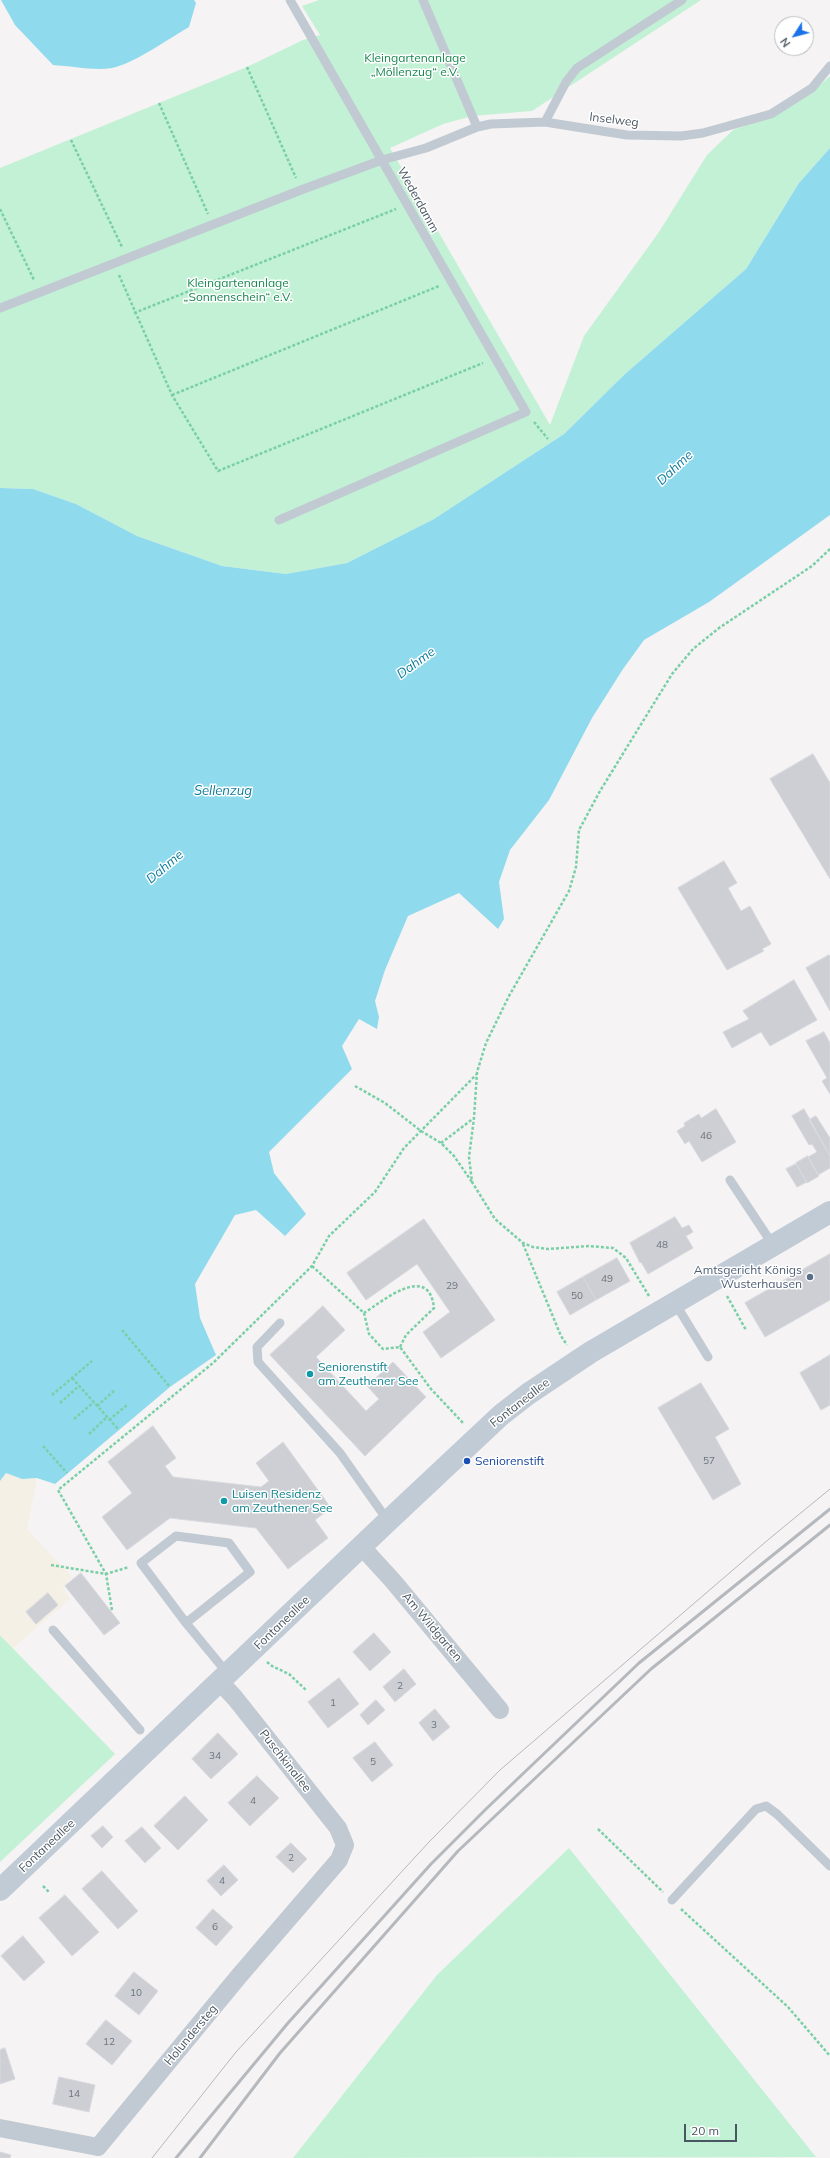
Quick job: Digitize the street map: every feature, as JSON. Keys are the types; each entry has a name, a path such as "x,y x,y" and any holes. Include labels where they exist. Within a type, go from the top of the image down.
{"main road":[{"name":"Fontaneallee","path":"0,1890 361,1546 501,1416 570,1356 667,1307 830,1212"}],"street":[{"name":"Am Wildgarten","path":"361,1546 393,1581 500,1710"},
{"name":"Puschkinallee","path":"224,1678 235,1698 338,1828 345,1844"},
{"name":"Holundersteg","path":"0,2128 98,2147 239,1976 339,1860 345,1844"}],"lane":[{"name":"Wederdamm","path":"290,0 382,160 406,205 526,412"},
{"path":"423,0 477,127"},
{"path":"545,122 566,82 577,68 682,0"},
{"name":"Inselweg","path":"0,308 301,190 382,160 426,148 477,127 491,124 545,122 627,135 681,136 703,133 771,114 812,88 830,66"},
{"path":"280,520 526,412"},
{"path":"730,1180 773,1245"},
{"path":"667,1307 708,1357"},
{"path":"280,1323 257,1347 258,1362 340,1453 388,1521"},
{"path":"186,1622 250,1572 229,1543 176,1536 141,1563 186,1622 224,1678"},
{"path":"53,1630 140,1730"},
{"path":"672,1900 756,1809 766,1806 777,1814 830,1866"}],"path":[{"path":"247,67 301,190"},
{"path":"159,103 214,225"},
{"path":"71,140 127,258"},
{"path":"134,313 406,205"},
{"path":"0,209 40,293"},
{"path":"114,264 134,313 172,395 218,471 494,358"},
{"path":"172,395 451,281"},
{"path":"526,412 548,439"},
{"path":"472,1182 469,1158 474,1118 476,1074 486,1043 509,996 569,891 576,867 579,830 600,792 672,674 693,649 714,632 812,566 830,549"},
{"path":"112,1610 106,1574 58,1490 213,1364 312,1266 329,1236 375,1192 401,1152 476,1074"},
{"path":"355,1086 385,1103 422,1131 442,1143 454,1156 495,1219 523,1243 548,1249 589,1246 613,1248 626,1258 667,1307"},
{"path":"442,1143 474,1118"},
{"path":"523,1243 560,1336 570,1356"},
{"path":"312,1266 364,1313 369,1334 383,1349 400,1347"},
{"path":"364,1313 411,1285 421,1287 428,1291 433,1301 434,1308 406,1335 400,1347"},
{"path":"725,1292 746,1330"},
{"path":"122,1330 170,1387"},
{"path":"400,1347 432,1389 467,1428"},
{"path":"52,1396 92,1361"},
{"path":"72,1378 119,1430"},
{"path":"60,1403 80,1386"},
{"path":"97,1406 115,1390"},
{"path":"74,1419 94,1402"},
{"path":"89,1434 127,1404"},
{"path":"43,1446 67,1473"},
{"path":"51,1565 106,1574 141,1563"},
{"path":"265,1660 272,1666 289,1674 306,1690"},
{"path":"598,1829 672,1900 788,2007 830,2056"},
{"path":"43,1886 49,1892"}],"green space":[{"name":"Kleingartenanlage „Sonnenschein“ e.V.","path":"319,0 701,0 532,111 472,116 443,124 390,148 550,425 584,336 659,232 707,155 733,130 769,117 814,90 830,76 830,148 799,183 746,269 625,374 564,434 434,519 347,563 286,574 222,566 137,536 76,504 33,489 0,488 0,168 247,67 303,40 320,35 302,6"},
{"path":"0,1635 115,1754 0,1862"},
{"path":"569,1848 816,2157 293,2158 437,1975"}],"sand":[{"path":"6,1472 22,1479 37,1478 27,1529 72,1577 63,1587 70,1599 13,1648 0,1635 0,1481"}],"water":[{"path":"1,0 194,0 196,3 189,27 121,66 98,69 53,65 15,25"},
{"name":"Sellenzug","path":"830,148 830,515 709,602 644,640 623,669 592,718 549,800 510,850 499,882 504,919 498,929 459,893 408,916 385,970 375,1001 379,1017 377,1029 359,1019 342,1046 352,1069 269,1152 274,1173 306,1214 285,1236 256,1210 235,1215 195,1284 200,1318 216,1355 170,1387 55,1484 37,1478 22,1479 6,1473 0,1481 0,488 33,489 76,504 137,536 222,566 286,574 347,563 434,519 564,434 625,374 746,269 799,183"}],"building":[{"path":"813,754 830,783 830,879 770,779"},
{"path":"724,861 737,883 728,888 741,911 750,906 771,944 762,949 764,951 727,970 678,888"},
{"path":"829,955 830,956 830,1011 806,968"},
{"path":"794,980 817,1020 770,1046 761,1032 732,1048 723,1032 749,1019 743,1011"},
{"path":"824,1032 830,1043 830,1094 822,1081 827,1078 806,1041"},
{"path":"716,1109 736,1142 702,1162 689,1141 685,1144 677,1131 685,1126 684,1123 699,1114 701,1118"},
{"path":"804,1109 830,1156 830,1168 818,1175 808,1157 817,1152 812,1144 809,1145 792,1116"},
{"path":"816,1116 830,1138 830,1156 809,1120"},
{"path":"808,1156 819,1176 807,1183 796,1163"},
{"path":"796,1164 807,1182 797,1187 786,1169"},
{"path":"675,1217 682,1228 689,1225 693,1232 686,1236 693,1248 648,1274 641,1262 640,1263 630,1243"},
{"name":"Seniorenstift am Zeuthener See","path":"424,1219 495,1320 441,1358 423,1332 450,1312 417,1264 366,1300 347,1273"},
{"name":"Amtsgericht Königs Wusterhausen","path":"830,1254 830,1300 765,1337 745,1303"},
{"path":"617,1258 630,1281 596,1300 583,1277"},
{"path":"583,1277 596,1300 570,1315 557,1292"},
{"name":"Seniorenstift am Zeuthener See","path":"323,1306 345,1330 316,1357 366,1411 379,1399 367,1386 393,1362 426,1397 365,1456 270,1355"},
{"path":"830,1355 830,1405 821,1410 800,1373"},
{"path":"701,1383 729,1429 715,1437 741,1484 713,1500 658,1408"},
{"name":"Luisen Residenz am Zeuthener See","path":"153,1426 176,1458 165,1466 173,1477 261,1487 269,1481 256,1463 283,1442 331,1508 315,1520 328,1538 288,1569 256,1528 170,1518 127,1550 102,1517 132,1493 108,1462"},
{"path":"81,1573 120,1623 104,1635 65,1586"},
{"path":"48,1593 58,1605 36,1624 26,1612"},
{"path":"374,1633 391,1652 370,1671 353,1652"},
{"path":"404,1669 416,1684 395,1702 383,1687"},
{"path":"339,1678 359,1704 328,1728 308,1702"},
{"path":"376,1700 385,1710 368,1725 360,1715"},
{"path":"435,1709 450,1727 433,1741 419,1723"},
{"path":"218,1733 238,1754 211,1779 192,1759"},
{"path":"375,1742 393,1765 372,1782 353,1758"},
{"path":"257,1776 279,1798 250,1826 228,1803"},
{"path":"185,1796 208,1820 178,1850 154,1826"},
{"path":"103,1826 113,1837 102,1848 91,1836"},
{"path":"142,1827 161,1848 145,1863 125,1841"},
{"path":"291,1843 307,1859 293,1873 276,1857"},
{"path":"224,1865 238,1880 221,1896 207,1881"},
{"path":"102,1871 138,1911 118,1929 82,1889"},
{"path":"65,1895 99,1932 72,1956 39,1918"},
{"path":"213,1909 233,1927 216,1946 196,1928"},
{"path":"23,1936 45,1962 24,1981 1,1956"},
{"path":"134,1972 158,1991 139,2015 115,1996"},
{"path":"106,2020 132,2041 112,2065 86,2044"},
{"path":"5,2048 15,2079 0,2084 0,2050"},
{"path":"59,2077 95,2085 89,2112 53,2104"},
{"path":"0,2152 11,2155 10,2158 0,2158"}],"tram line":[{"path":"152,2158 236,2052 429,1842 500,1770 769,1539 830,1489"}],"railway":[{"path":"176,2158 288,2023 431,1864 486,1809 639,1663 830,1509"},
{"path":"200,2158 280,2053 458,1851 651,1669 830,1525"}],"place":[{"name":"Amtsgericht Königs Wusterhausen","path":"810,1277"},
{"name":"Seniorenstift am Zeuthener See","path":"310,1374"},
{"name":"Seniorenstift","path":"467,1461"},
{"name":"Luisen Residenz am Zeuthener See","path":"224,1501"}],"park label":[{"name":"Kleingartenanlage „Möllenzug“ e.V.","path":"415,65"}],"water label":[{"name":"Dahme","path":"675,468"},
{"name":"Dahme","path":"416,663"},
{"name":"Dahme","path":"165,867"}]}
